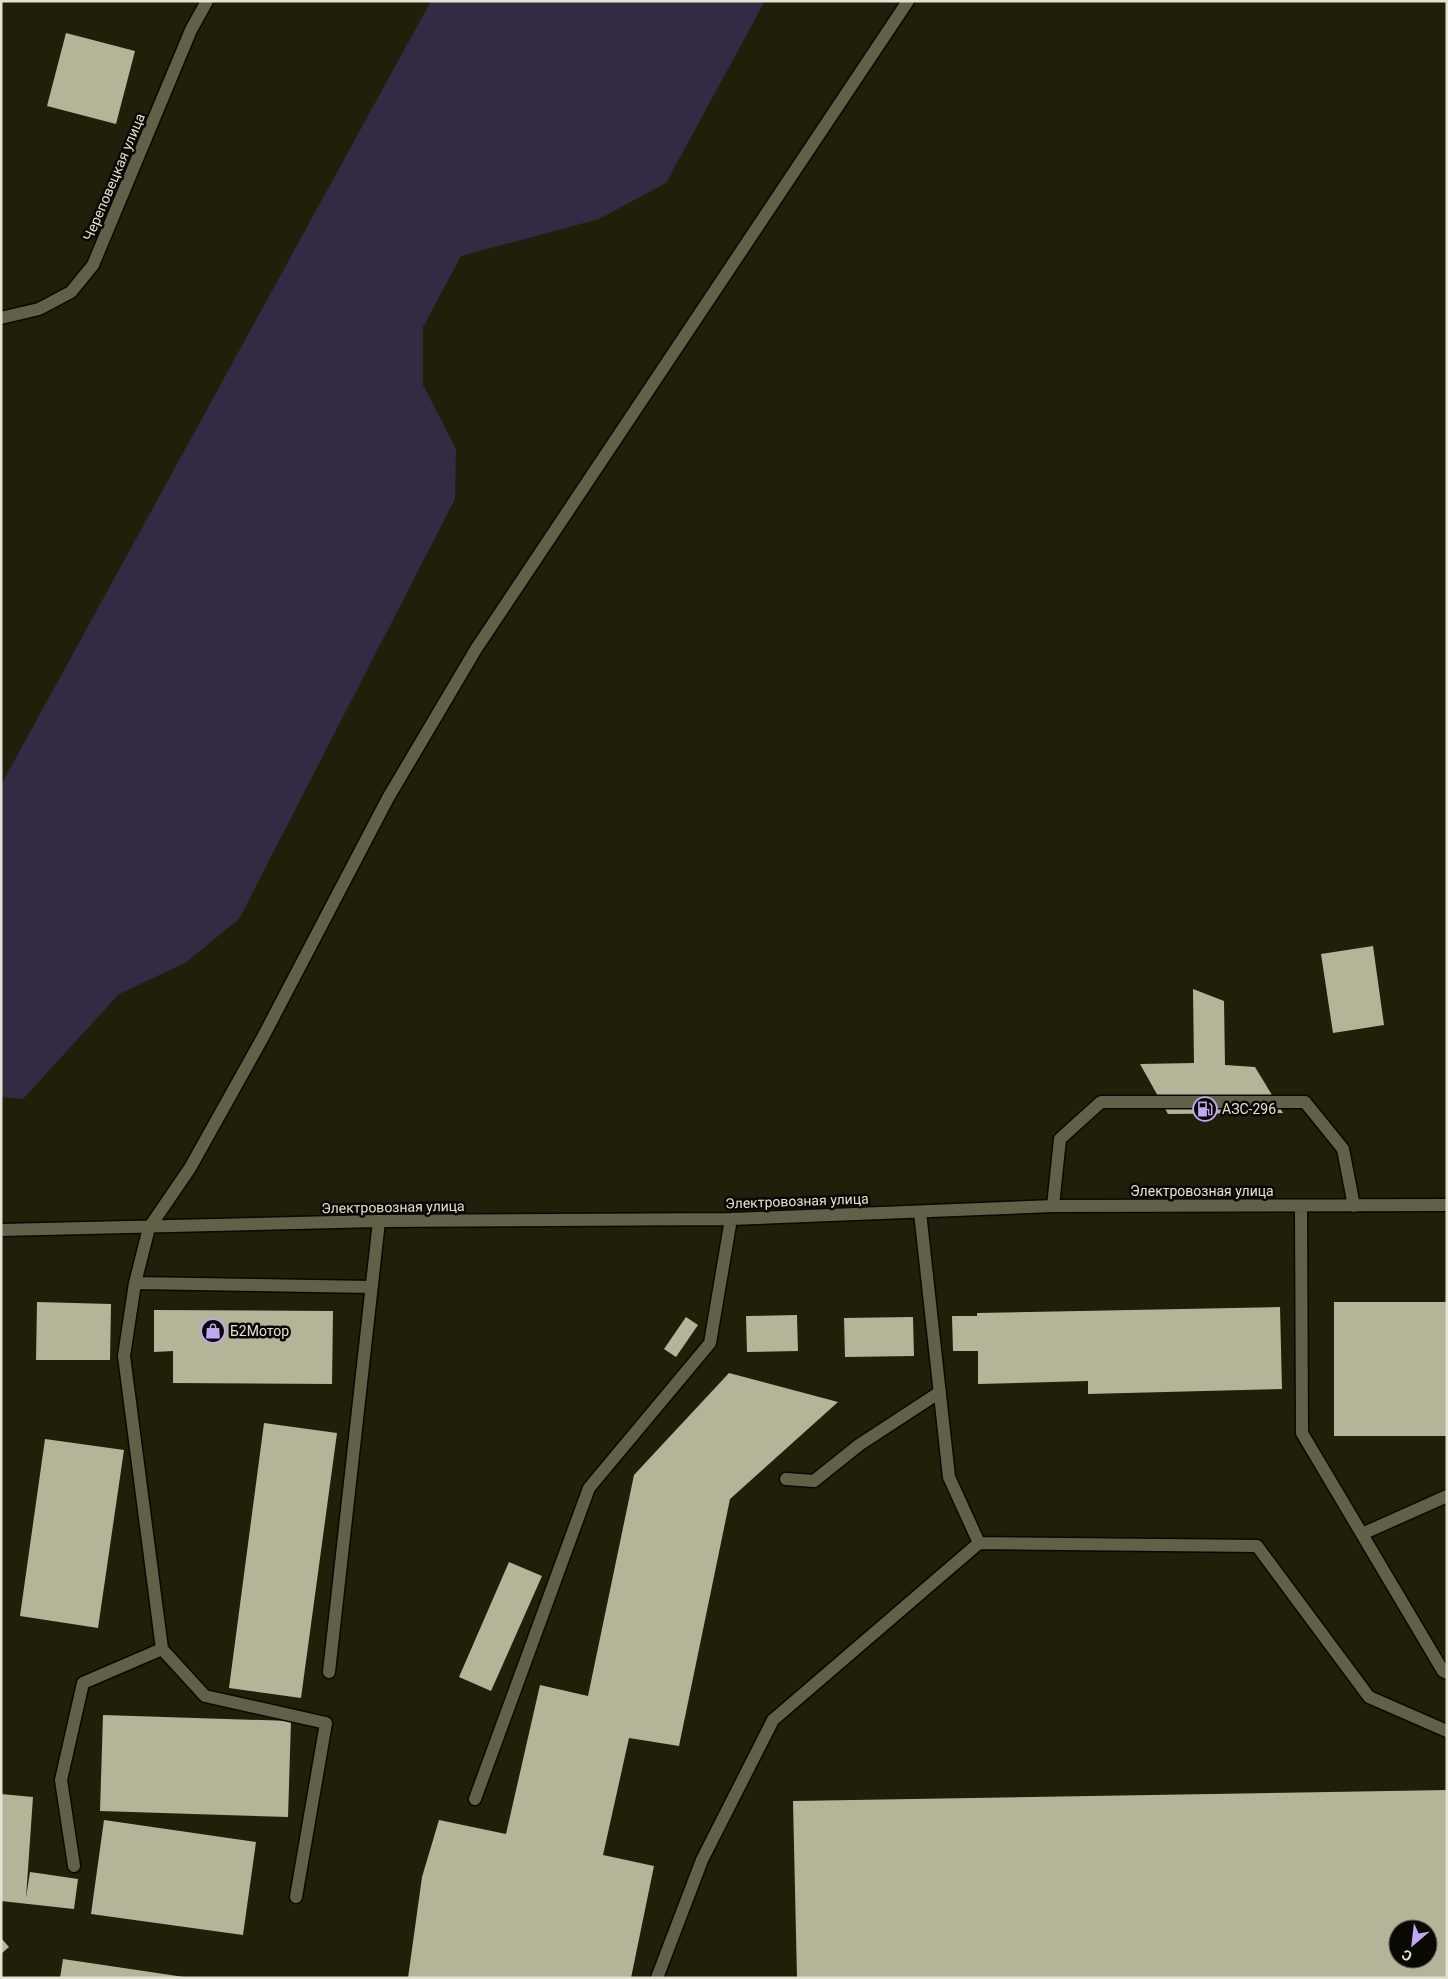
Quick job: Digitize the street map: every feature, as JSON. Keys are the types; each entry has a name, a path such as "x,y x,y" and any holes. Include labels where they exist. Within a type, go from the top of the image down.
{"street":[{"name":"Череповецкая улица","path":"1,318 39,308 71,292 93,265 192,30 207,1"},
{"path":"296,1897 326,1723 205,1696 162,1649 124,1356 135,1283 149,1228 190,1168 263,1037 388,798 476,649 908,1"},
{"path":"1053,1206 1060,1139 1101,1102 1305,1102 1343,1149 1354,1206"},
{"name":"Электровозная улица","path":"1,1230 149,1228 379,1221 731,1219 1053,1206 1447,1205"},
{"path":"1301,1206 1302,1434 1443,1671 1447,1673"},
{"path":"920,1212 949,1476 979,1543"},
{"path":"475,1799 589,1488 710,1343 731,1219"},
{"path":"329,1672 379,1221"},
{"path":"135,1283 372,1287"},
{"path":"786,1479 814,1481 859,1446 940,1392"},
{"path":"1362,1534 1447,1496"},
{"path":"657,1978 702,1860 773,1720 979,1543 1257,1546 1369,1697 1447,1731"},
{"path":"74,1866 61,1780 83,1682 162,1649"}],"shaded area":[{"path":"431,1 765,1 666,183 599,219 461,256 423,327 423,385 456,449 455,499 239,919 185,963 119,994 23,1099 1,1097 1,785"}],"building":[{"path":"66,33 135,51 116,124 47,106"},
{"path":"1373,946 1384,1025 1333,1033 1321,954"},
{"path":"1193,989 1224,1001 1225,1065 1255,1067 1283,1113 1168,1114 1140,1064 1194,1063"},
{"path":"37,1302 111,1304 110,1360 36,1360"},
{"path":"1334,1302 1447,1302 1447,1436 1334,1436"},
{"path":"1280,1307 1282,1389 1088,1394 1088,1381 978,1384 978,1351 953,1351 952,1316 977,1316 977,1313"},
{"path":"154,1310 333,1311 332,1384 173,1383 173,1351 154,1352"},
{"path":"797,1315 798,1351 747,1352 746,1316"},
{"path":"686,1317 698,1325 676,1357 664,1349"},
{"path":"913,1317 914,1356 845,1357 844,1318"},
{"path":"729,1373 838,1402 730,1499 679,1746 629,1738 603,1855 654,1866 631,1978 408,1978 422,1877 439,1820 506,1834 540,1685 588,1696 634,1475"},
{"path":"264,1423 337,1433 301,1698 229,1688"},
{"path":"45,1439 124,1450 98,1628 20,1616"},
{"path":"509,1562 542,1576 491,1691 459,1677"},
{"path":"103,1715 291,1721 288,1817 100,1811"},
{"path":"1447,1790 1447,1978 797,1978 793,1801"},
{"path":"1,1794 33,1797 26,1898 30,1872 78,1879 74,1909 1,1901"},
{"path":"104,1820 256,1842 243,1935 91,1914"},
{"path":"1,1938 9,1947 1,1954"},
{"path":"63,1959 184,1977 184,1978 60,1978"}],"place":[{"name":"АЗС-296","path":"1205,1109"},
{"name":"Б2Мотор","path":"213,1331"}]}
